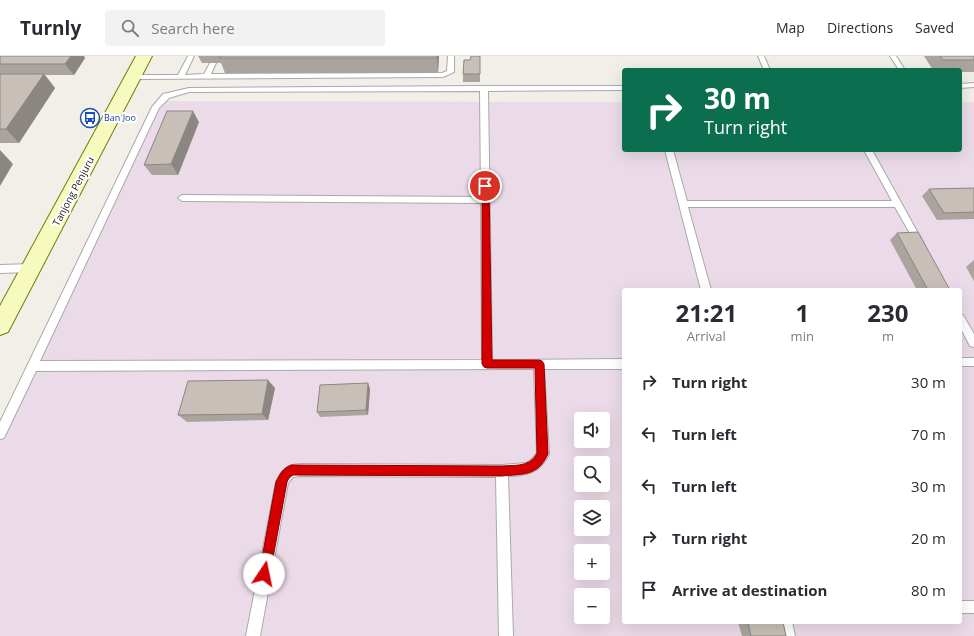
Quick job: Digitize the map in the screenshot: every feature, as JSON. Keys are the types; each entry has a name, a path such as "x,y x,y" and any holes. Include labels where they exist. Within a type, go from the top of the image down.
{"main road":[{"name":"Tanjong Penjuru","path":"0,326 144,56"}],"lane":[{"path":"182,76 191,56"},
{"path":"133,77 443,75 450,72 451,56"},
{"path":"761,56 766,68"},
{"path":"893,56 901,68"},
{"path":"207,76 213,63"},
{"path":"962,86 974,85"},
{"path":"484,88 487,364"},
{"path":"0,434 156,107 166,96 189,90 622,88"},
{"path":"670,152 705,288"},
{"path":"869,152 923,250"},
{"path":"182,198 485,200"},
{"path":"684,204 897,204"},
{"path":"0,269 32,268"},
{"path":"962,322 974,343"},
{"path":"962,362 974,362"},
{"path":"253,636 282,482 285,475 291,470 502,471 527,469 538,463 543,454 539,364"},
{"path":"32,366 622,364"},
{"path":"502,471 506,636"},
{"path":"962,607 974,607"},
{"path":"785,624 788,636"}],"shaded area":[{"path":"162,101 622,102 622,152 962,152 962,102 974,102 974,636 0,636 0,437"}],"building":[{"path":"0,56 71,56 65,64 0,64"},
{"path":"220,56 437,56 437,58 219,58"},
{"path":"471,56 480,56 480,74 463,74 464,60 470,60"},
{"path":"940,56 974,56 974,60 943,60"},
{"path":"0,74 44,74 6,129 0,129"},
{"path":"167,111 193,111 171,164 144,165"},
{"path":"974,188 974,212 944,213 929,189"},
{"path":"918,232 949,288 927,288 897,233"},
{"path":"268,380 262,414 178,415 188,381"},
{"path":"368,383 366,410 317,412 320,385"},
{"path":"748,624 783,624 786,636 751,636"}],"place":[{"name":"Ban Joo","path":"90,118"}],"route":[{"path":"264,574 282,482 285,475 291,470 502,471 527,469 538,463 543,454 539,364 487,364 485,186"}]}
